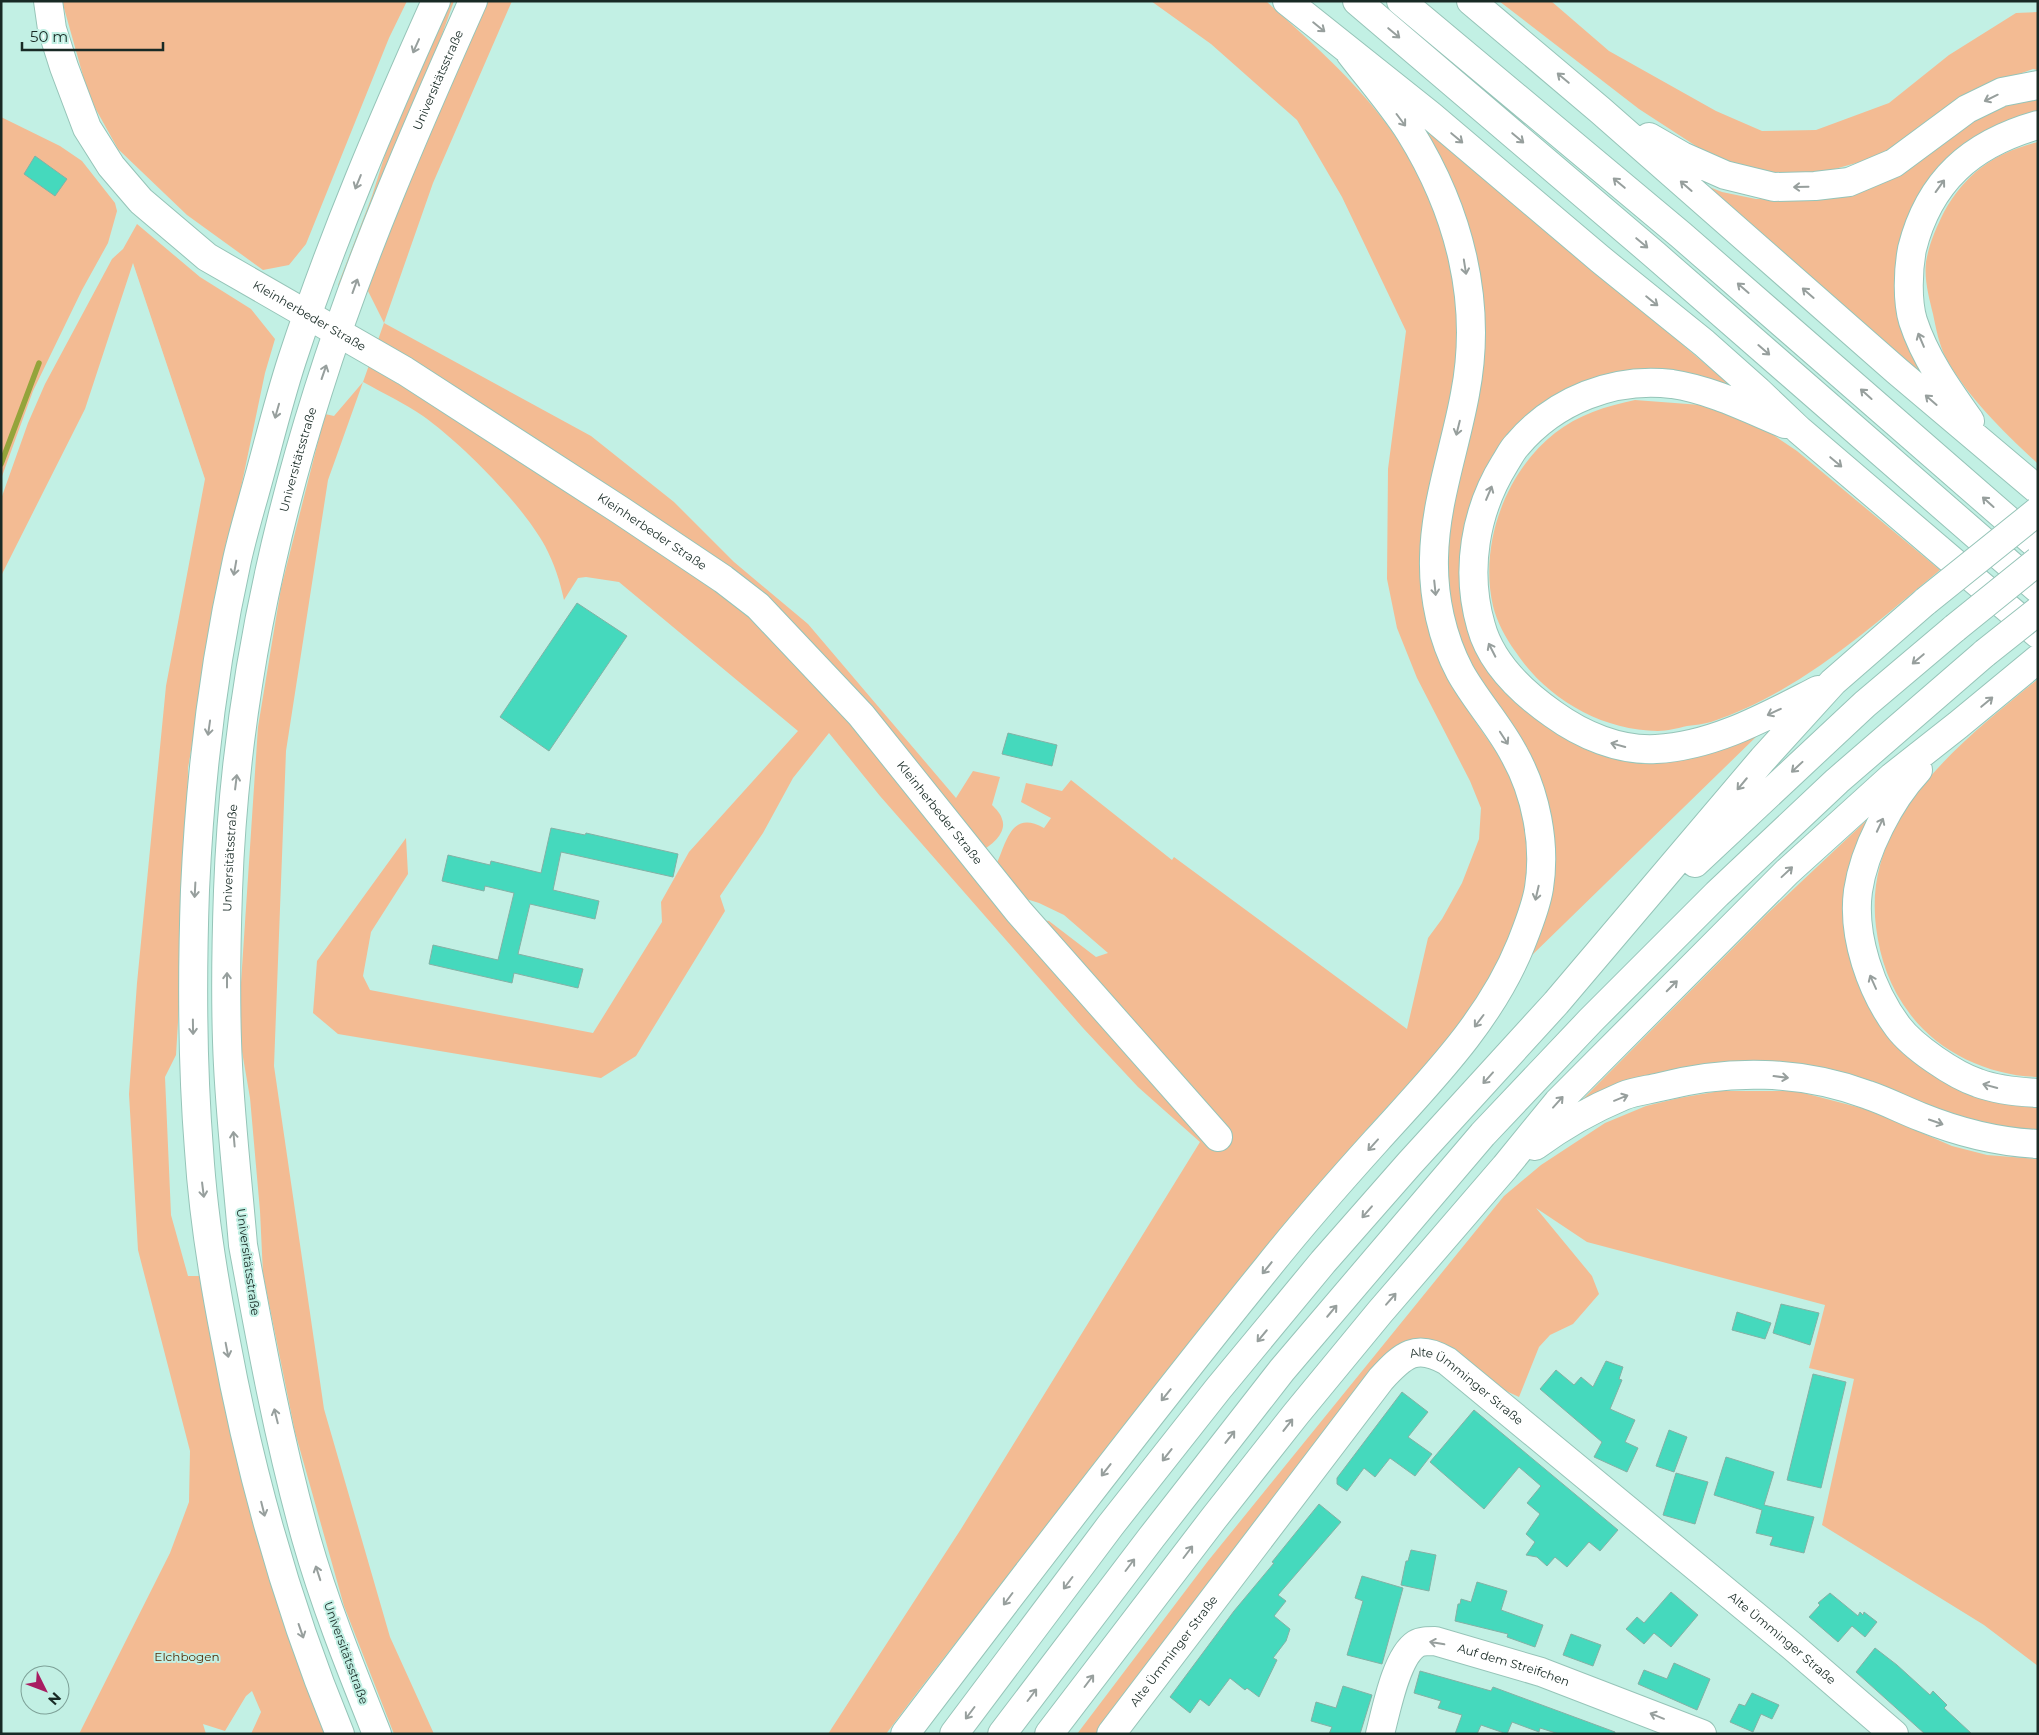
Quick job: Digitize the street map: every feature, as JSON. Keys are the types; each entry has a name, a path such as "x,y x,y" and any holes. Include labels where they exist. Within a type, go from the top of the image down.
{"main road":[{"name":"Kleinherbeder Straße","path":"48,1 52,29 87,128 111,166 141,201 207,257 405,370 620,510 723,579 758,606 861,715 1019,912 1218,1136"},
{"path":"340,1734 319,1682 271,1540 238,1406 214,1281 199,1153 192,979 197,846 204,763 214,686 237,560 276,415 308,315 376,136 436,1"},
{"name":"Universitätsstraße","path":"377,1734 342,1649 306,1538 270,1391 243,1245 228,1063 228,890 234,799 260,620 281,523 311,412 377,225 473,1"},
{"path":"1287,1 1430,116 1704,343 1799,430 2038,634"},
{"path":"1357,1 1648,248 2038,589"},
{"path":"1401,1 1681,235 2038,546"},
{"path":"1471,1 1600,110 1994,454 2038,490"},
{"path":"904,1734 1106,1470 1271,1263 1355,1164 1444,1067 1484,1015 1505,980 1530,921 1539,888 1541,854 1538,823 1528,784 1515,755 1460,671 1446,640 1438,608 1435,585 1434,561 1439,505 1466,392 1470,360 1471,328 1465,262 1455,226 1431,168 1408,129 1350,53"},
{"path":"1600,110 1682,156 1725,175 1774,187 1815,186 1849,182 1894,162 1967,109 2002,92 2038,85"},
{"path":"1994,454 1955,400 1926,352 1913,320 1909,284 1910,262 1917,231 1929,200 1945,179 1991,142 2038,125"},
{"path":"1799,430 1706,392 1672,384 1638,383 1613,386 1585,395 1542,421 1516,445 1496,478 1483,509 1474,548 1474,591 1481,627 1494,656 1513,679 1536,702 1567,724 1596,739 1627,747 1654,750 1683,747 1712,738 1744,726 1833,682"},
{"path":"954,1734 1110,1526 1323,1262 1410,1163 1556,1003 1763,759 1833,682 1926,601 2038,511"},
{"path":"1556,1003 1724,836 1865,704 2038,560"},
{"path":"1002,1734 1282,1370 1483,1134 1591,1020 1724,887 1837,781 2038,611"},
{"path":"1049,1734 1296,1414 1380,1312 1505,1168 1558,1102 1787,872 1892,777 2038,659"},
{"path":"1958,725 1908,780 1880,824 1865,865 1858,892 1858,927 1862,953 1871,980 1885,1006 1899,1028 1914,1042 1952,1070 1978,1083 2002,1089 2038,1093"},
{"path":"1505,1168 1565,1124 1625,1096 1688,1080 1719,1075 1752,1073 1820,1081 1868,1094 1922,1117 1971,1134 2008,1142 2038,1144"},
{"name":"Alte Ümminger Straße","path":"1111,1734 1381,1379 1396,1362 1410,1353 1423,1351 1437,1355 1447,1361 1806,1658 1894,1734"},
{"name":"Auf dem Streifchen","path":"1380,1734 1403,1658 1418,1643 1435,1641 1541,1672 1702,1734"}],"green space":[{"path":"62,1 407,1 389,38 306,244 289,265 263,270 187,215 118,149 89,97"},
{"path":"447,1 454,1 435,54 340,288 338,285 372,196 391,136"},
{"path":"487,1 512,1 433,183 384,323 365,285"},
{"path":"1151,1 1266,1 1332,62 1369,102 1394,135 1415,169 1432,204 1445,241 1453,278 1457,317 1457,357 1453,398 1425,513 1421,578 1433,635 1448,672 1470,713 1505,765 1520,800 1528,839 1529,864 1525,897 1516,929 1486,989 1459,1026 1346,1154 944,1657 886,1734 828,1734 961,1529 1200,1142 1138,1087 1083,1028 880,796 829,733 793,778 763,833 720,896 725,911 636,1056 601,1078 338,1034 313,1013 317,961 406,838 408,874 371,932 363,976 370,990 593,1033 662,922 661,902 689,852 798,731 619,582 586,577 578,578 564,600 561,586 545,546 507,494 473,458 423,416 363,382 384,323 591,436 674,502 734,562 808,624 956,798 973,771 1000,777 992,805 1001,817 1003,828 999,837 984,849 847,687 819,657 807,639 765,599 751,612 774,634 874,747 984,888 1033,935 1042,920 1049,921 1096,957 1108,953 1064,915 1039,903 1020,897 998,868 997,863 1012,830 1018,825 1025,823 1033,823 1044,828 1051,818 1021,802 1026,783 1062,791 1071,780 1172,860 1174,857 1407,1029 1428,938 1442,919 1462,883 1479,839 1481,808 1470,781 1417,678 1397,628 1387,579 1388,469 1406,331 1342,197 1297,120 1211,44"},
{"path":"1499,1 1551,1 1609,51 1716,111 1762,131 1816,130 1889,103 1949,55 2016,13 2038,12 2038,70 2033,69 1986,86 1881,156 1824,172 1770,175 1740,168 1699,148 1639,109"},
{"path":"2038,95 2038,115 1914,213 1930,382 1697,182 1722,192 1756,199 1795,200 1996,106"},
{"path":"1412,115 1730,385 1703,379 1620,376 1494,463 1471,622 1589,747 1758,735 1527,960 1550,883 1473,670 1458,639 1450,611 1445,537 1480,376"},
{"path":"1,117 60,146 82,161 115,203 117,211 108,243 82,290 33,391 1,479"},
{"path":"2038,142 2038,464 1976,401 1946,358 1941,348 1927,288 1926,262 1938,224 1962,186 1995,159 2008,152"},
{"name":"Elchbogen","path":"137,224 200,277 251,309 275,339 265,373 217,602 188,768 186,892 176,1055 165,1077 171,1215 188,1276 203,1276 250,1492 278,1606 328,1734 251,1734 261,1712 252,1691 246,1696 225,1731 203,1724 206,1734 79,1734 170,1553 189,1502 190,1451 138,1250 129,1094 137,983 166,686 205,479 133,263 85,409 1,576 1,499 28,423 45,384 112,259 123,249"},
{"path":"363,382 328,480 286,751 274,1066 324,1409 390,1637 434,1734 394,1734 344,1606 295,1432 263,1274 260,1211 250,1098 238,1028 258,727 281,588 325,414 334,416"},
{"path":"1635,400 1701,405 1733,414 1763,428 1797,451 1940,570 1832,657 1774,694 1743,710 1711,722 1661,731 1616,725 1595,718 1576,708 1542,683 1511,646 1502,629 1493,606 1490,583 1493,535 1500,511 1510,489 1522,468 1537,449 1555,433 1583,416 1603,408"},
{"path":"2038,679 2038,1077 2002,1072 1967,1060 1935,1040 1910,1014 1897,994 1883,962 1876,927 1876,887 1885,851 1901,817 1923,785 1979,728"},
{"path":"1871,816 1851,885 1898,1040 2038,1100 2038,1136 2007,1135 1870,1086 1606,1092 1583,1099 1767,914"},
{"path":"1720,1091 1796,1091 1869,1110 1952,1146 1987,1155 2038,1159 2038,1666 1984,1625 1822,1525 1854,1379 1809,1368 1825,1305 1587,1242 1536,1208 1592,1276 1599,1294 1573,1324 1550,1335 1539,1347 1519,1397 1504,1390 1458,1353 1422,1340 1098,1734 1077,1734 1208,1561 1504,1196 1541,1165 1605,1123 1646,1106"}],"building":[{"path":"35,156 67,179 55,196 24,174"},
{"path":"577,603 627,636 549,751 500,717"},
{"path":"1008,733 1057,745 1052,766 1002,754"},
{"path":"551,828 585,835 586,833 678,854 673,877 561,852 553,890 599,901 595,919 530,904 518,954 583,969 578,988 514,973 512,983 429,964 433,945 498,960 514,893 485,886 484,891 442,881 448,855 490,865 491,861 541,873"},
{"path":"1781,1304 1819,1313 1810,1345 1773,1333"},
{"path":"1737,1312 1771,1323 1765,1339 1732,1330"},
{"path":"1606,1361 1623,1367 1619,1379 1622,1380 1610,1409 1635,1420 1625,1442 1638,1448 1627,1472 1594,1457 1602,1442 1540,1389 1556,1370 1574,1385 1581,1377 1593,1387"},
{"path":"1813,1374 1846,1382 1821,1488 1787,1480"},
{"path":"1402,1392 1428,1412 1408,1437 1432,1454 1415,1476 1390,1458 1375,1477 1364,1468 1347,1491 1337,1484 1337,1478"},
{"path":"1474,1410 1618,1530 1600,1551 1589,1542 1567,1567 1555,1557 1547,1566 1537,1557 1526,1555 1535,1542 1526,1534 1540,1514 1527,1503 1541,1486 1519,1467 1484,1509 1430,1462"},
{"path":"1669,1430 1687,1437 1674,1472 1656,1466"},
{"path":"1726,1457 1774,1472 1764,1505 1814,1517 1804,1553 1770,1545 1773,1537 1756,1533 1762,1510 1714,1495"},
{"path":"1676,1473 1708,1482 1695,1524 1663,1515"},
{"path":"1319,1504 1341,1522 1278,1595 1286,1601 1274,1616 1290,1629 1286,1641 1273,1658 1277,1660 1259,1697 1247,1688 1245,1690 1230,1678 1209,1706 1200,1699 1190,1713 1170,1697 1234,1611"},
{"path":"1411,1550 1436,1555 1429,1591 1401,1585 1406,1561 1408,1561"},
{"path":"1362,1576 1403,1588 1382,1664 1347,1655 1363,1601 1355,1598"},
{"path":"1477,1582 1507,1591 1501,1610 1543,1625 1535,1647 1507,1637 1508,1634 1455,1621 1458,1604 1460,1604 1461,1599 1471,1602"},
{"path":"1671,1592 1698,1615 1671,1647 1654,1633 1644,1644 1626,1629 1637,1617 1644,1623"},
{"path":"1830,1593 1858,1616 1860,1612 1863,1615 1864,1612 1877,1622 1865,1637 1852,1626 1838,1642 1809,1617 1820,1605 1818,1603"},
{"path":"1571,1634 1601,1645 1593,1666 1563,1655"},
{"path":"1875,1648 1930,1695 1933,1691 1947,1705 1944,1708 1972,1734 1925,1734 1856,1672"},
{"path":"1674,1663 1710,1679 1697,1710 1638,1684 1644,1670 1667,1679"},
{"path":"1420,1671 1491,1691 1493,1687 1615,1732 1615,1734 1559,1734 1540,1728 1539,1732 1512,1722 1507,1734 1481,1725 1477,1734 1455,1734 1462,1715 1438,1708 1441,1701 1414,1693"},
{"path":"1343,1686 1372,1695 1360,1734 1329,1734 1332,1727 1311,1721 1316,1702 1336,1708"},
{"path":"1752,1693 1779,1705 1772,1719 1761,1714 1753,1732 1730,1722 1739,1704 1745,1706"}],"waterway":[{"path":"1,464 39,363"}]}
